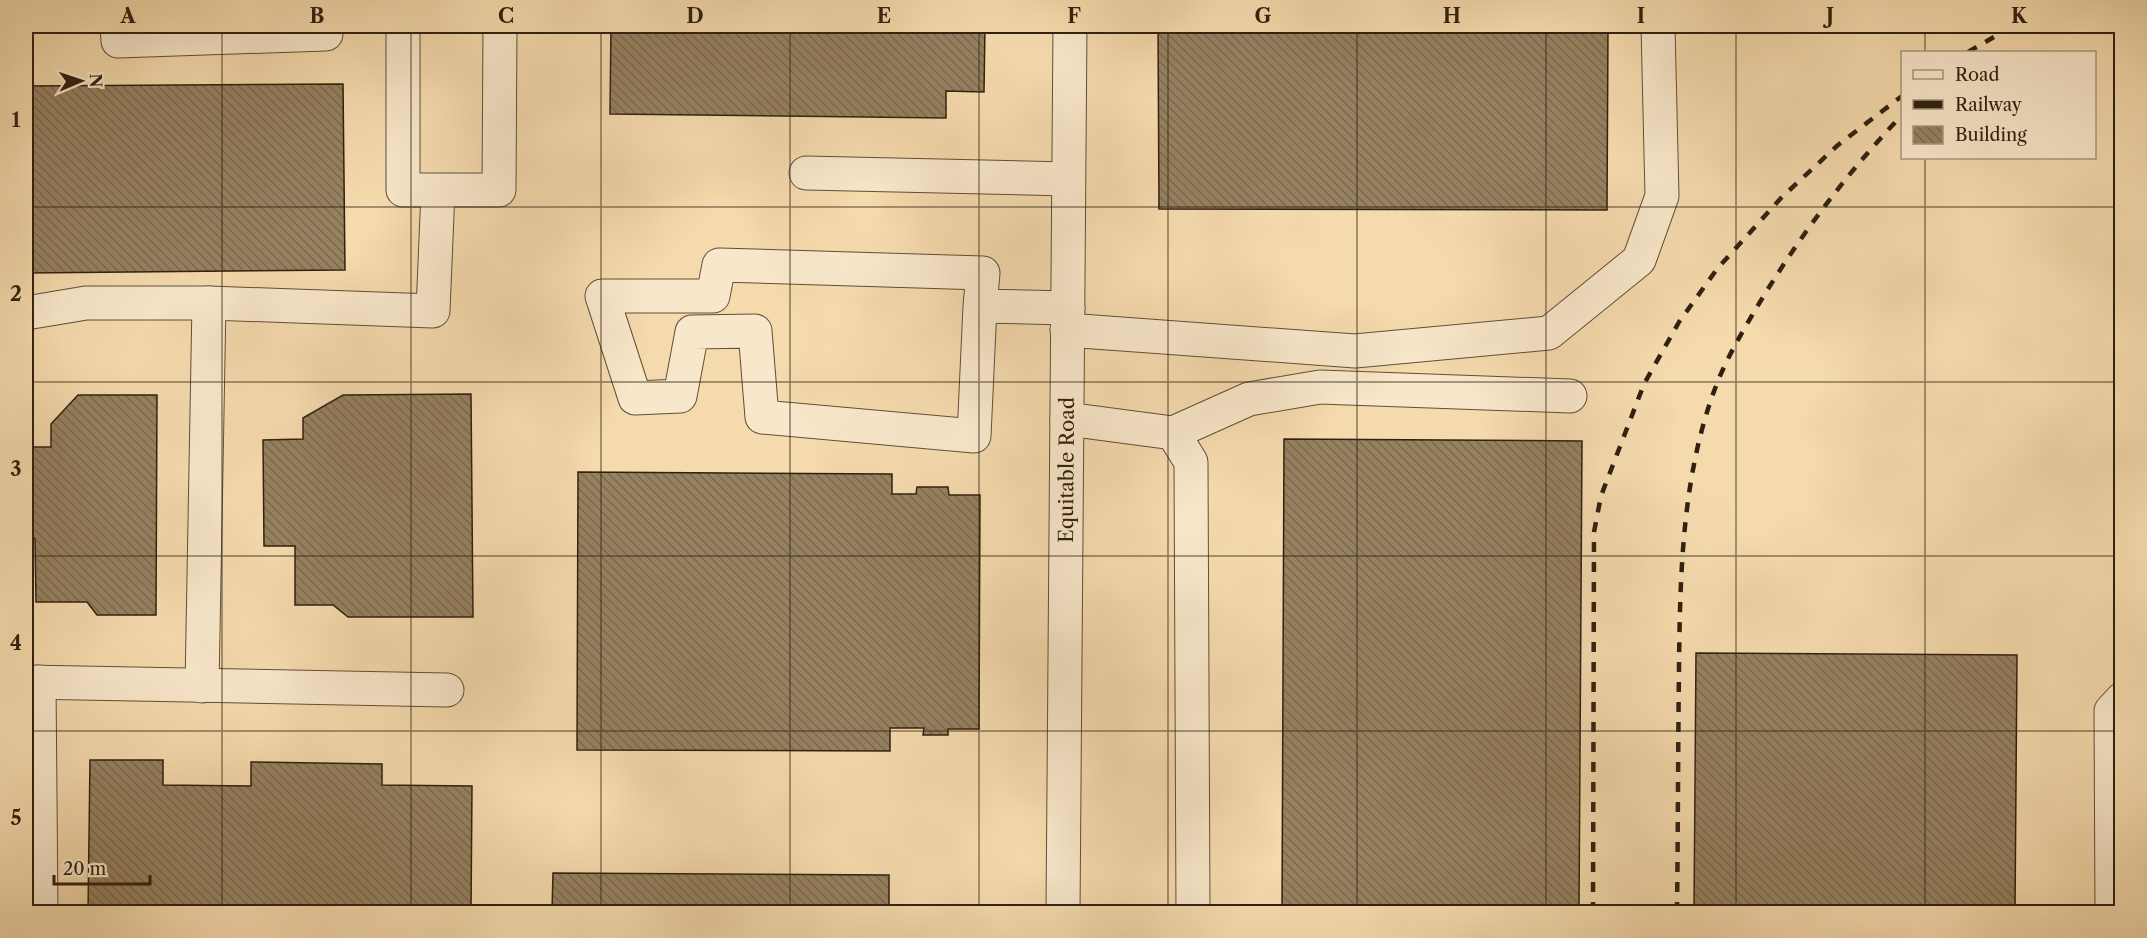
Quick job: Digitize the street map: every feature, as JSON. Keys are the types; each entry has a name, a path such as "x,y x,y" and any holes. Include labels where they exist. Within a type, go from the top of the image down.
{"street":[{"path":"117,26 118,41 326,34 325,26"},
{"path":"404,26 403,190 438,191 499,190 500,26"},
{"name":"Equitable Road","path":"1063,912 1070,26"},
{"path":"980,306 1067,319 1355,351 1549,333 1639,260 1662,196 1658,26"},
{"path":"806,173 1068,179"},
{"path":"26,313 86,303 209,303 433,311 438,191"},
{"path":"719,265 983,273 980,306 974,436 762,417 755,331 692,332 680,396 635,398 602,296 713,296 719,265"},
{"path":"202,686 209,303"},
{"path":"1067,419 1173,433 1249,399 1320,387 1570,396"},
{"path":"1173,433 1191,462 1193,912"},
{"path":"36,908 32,682 447,690"},
{"path":"2112,912 2110,711 2121,699"}],"building":[{"path":"611,26 985,26 984,92 946,91 946,118 610,114"},
{"path":"1158,26 1608,26 1607,210 1159,209"},
{"path":"343,84 345,270 26,273 26,86"},
{"path":"471,394 473,617 348,617 333,605 295,605 295,546 264,546 263,440 303,439 303,418 343,395"},
{"path":"78,395 157,395 156,615 97,615 87,602 36,602 35,539 26,529 26,447 51,447 51,424"},
{"path":"1284,439 1582,441 1579,912 1282,912"},
{"path":"578,472 892,474 892,494 916,494 917,487 948,487 949,495 980,495 979,729 948,729 948,735 923,735 924,728 890,728 890,751 577,750"},
{"path":"1696,653 2017,655 2015,912 1694,912"},
{"path":"90,760 163,760 163,785 251,786 251,762 382,764 382,785 472,786 471,912 88,912"},
{"path":"553,873 889,875 889,912 552,912"}],"railway":[{"path":"1970,51 2013,26"},
{"path":"1593,912 1594,532 1601,496 1644,384 1679,322 1717,269 1781,198 1838,145 1901,97"},
{"path":"1677,912 1679,633 1682,561 1690,490 1705,420 1720,375 1748,322 1776,277 1844,181 1901,116"}]}
